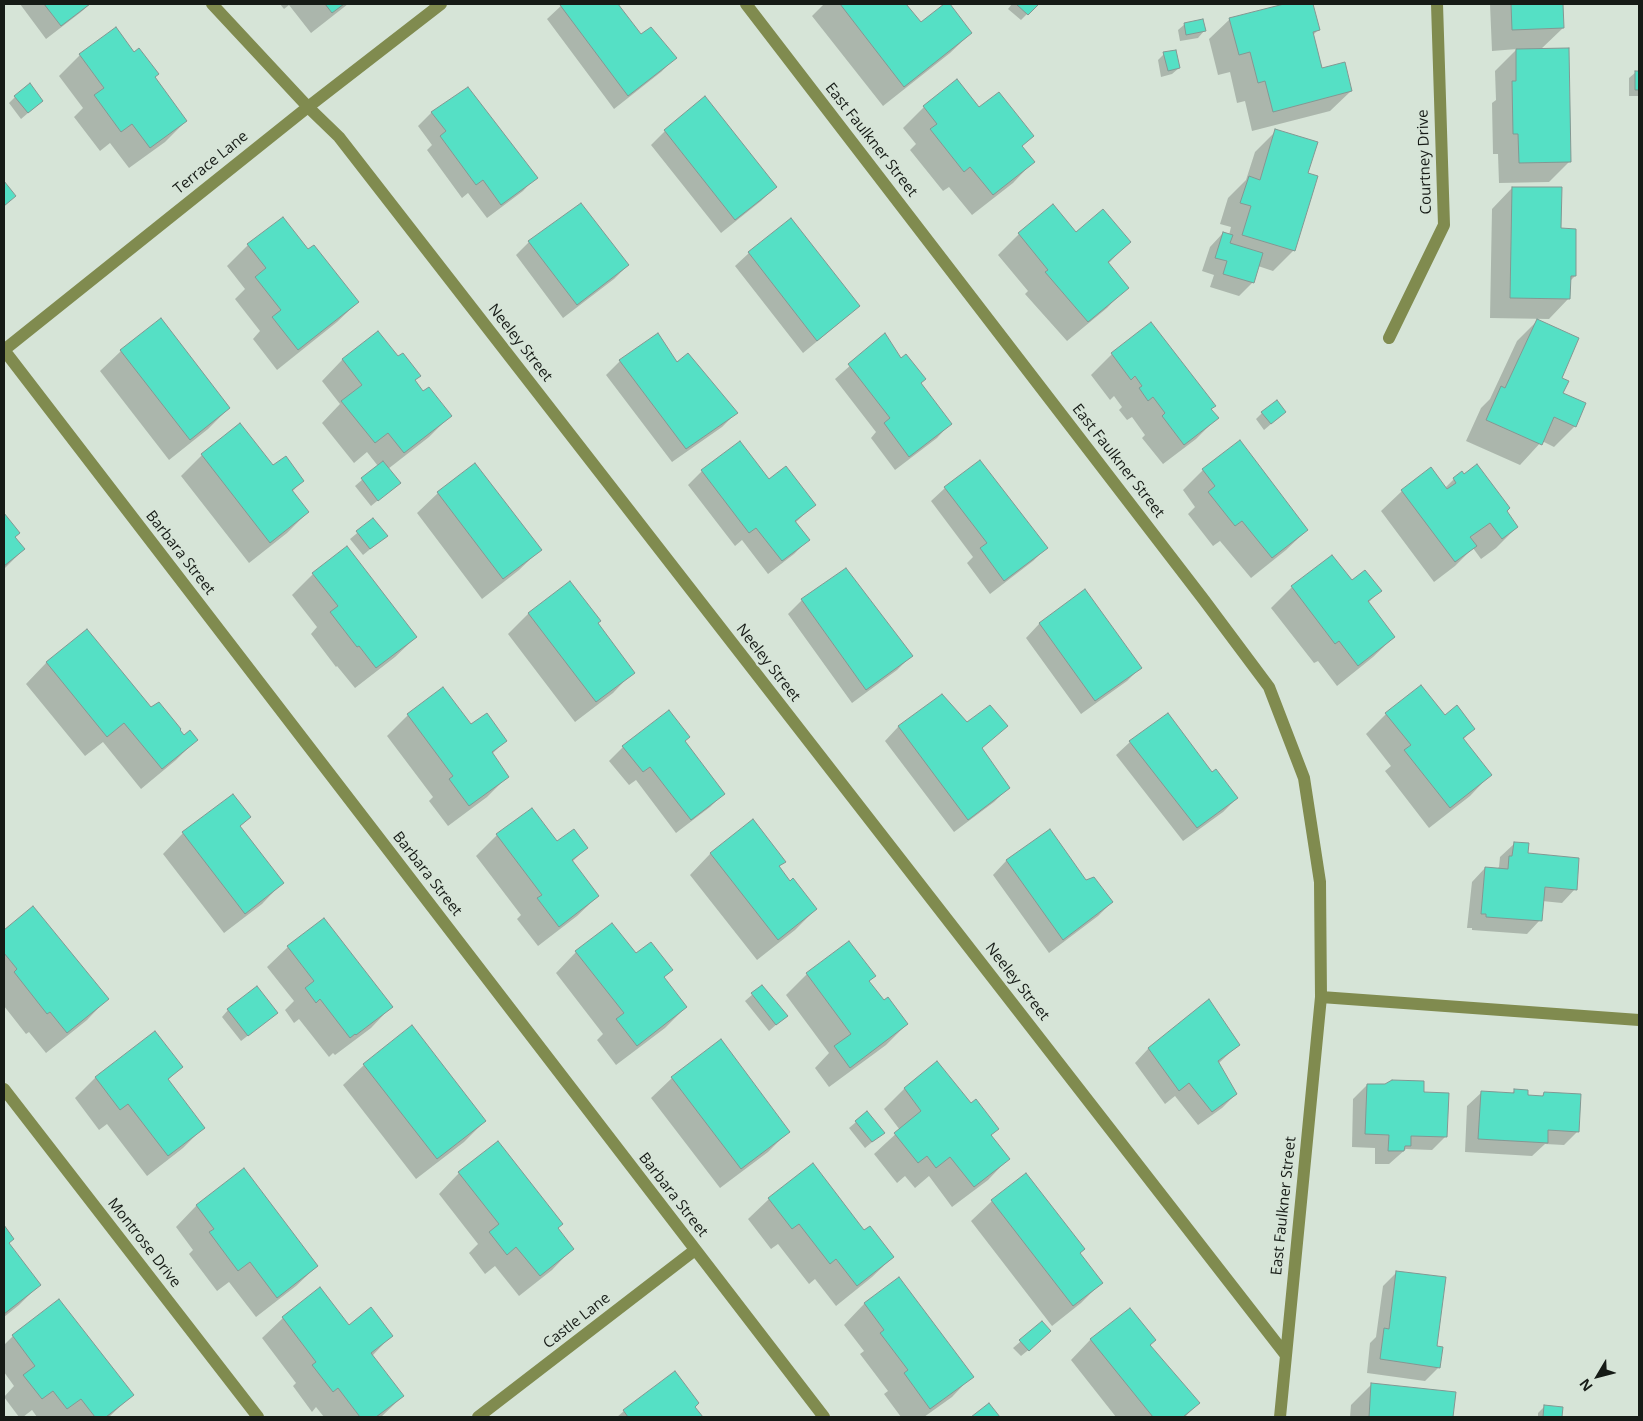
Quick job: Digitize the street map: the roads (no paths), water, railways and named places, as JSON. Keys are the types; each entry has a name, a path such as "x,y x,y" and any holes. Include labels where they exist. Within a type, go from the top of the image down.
{"street":[{"name":"Neeley Street","path":"212,4 308,107 339,137 1285,1354"},
{"name":"Terrace Lane","path":"4,350 308,107 441,4"},
{"name":"East Faulkner Street","path":"746,4 1269,687 1304,778 1320,882 1321,997 1280,1417"},
{"name":"Courtney Drive","path":"1389,338 1444,225 1436,4"},
{"name":"Barbara Street","path":"4,350 824,1417"},
{"path":"1321,997 1639,1020"},
{"name":"Montrose Drive","path":"4,1090 258,1417"},
{"name":"Castle Lane","path":"478,1417 695,1250"}]}
